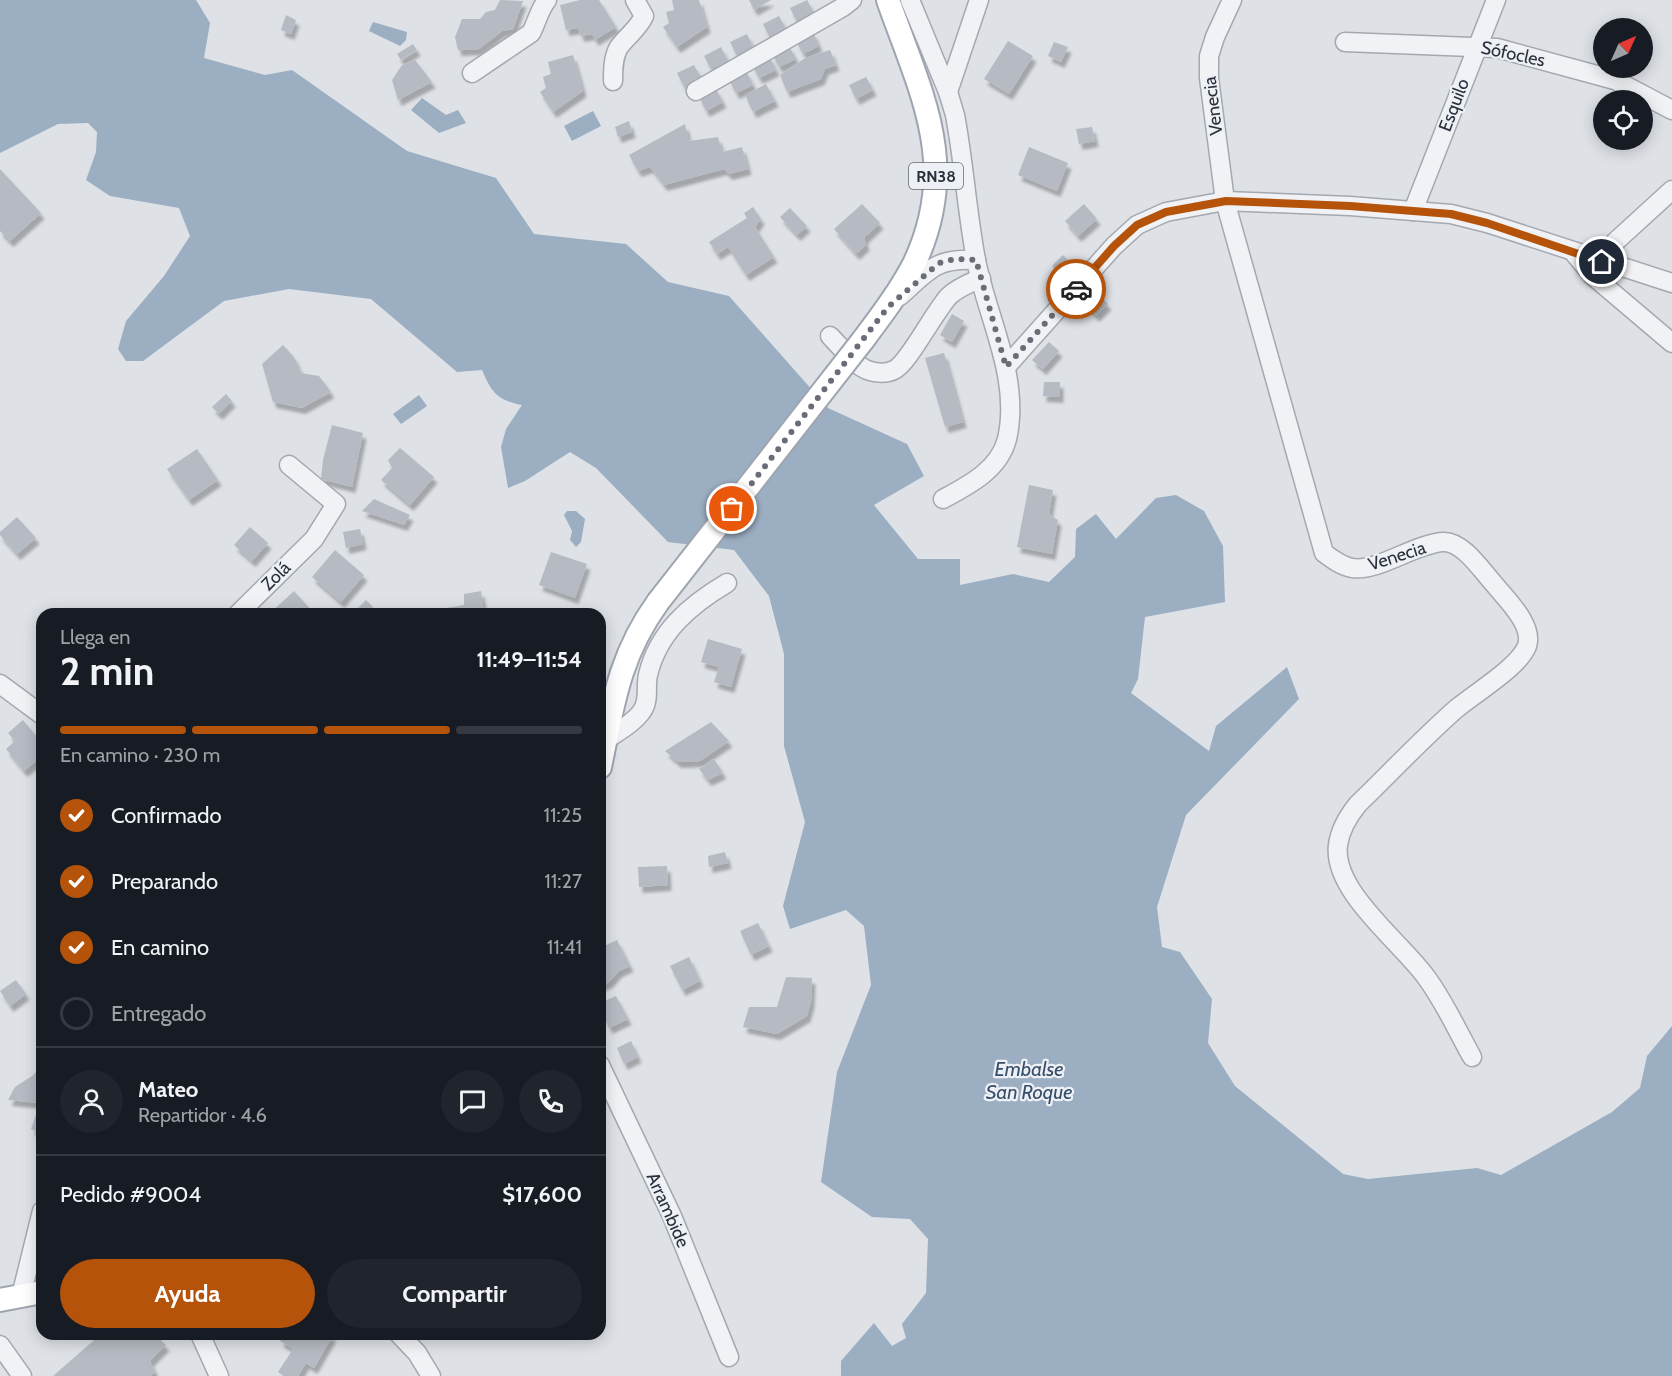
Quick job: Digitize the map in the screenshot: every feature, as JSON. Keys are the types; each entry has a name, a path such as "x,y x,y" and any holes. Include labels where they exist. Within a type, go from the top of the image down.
{"main road":[{"name":"RN38","path":"606,740 618,680 640,631 658,602 888,307 913,264 923,240 934,202 937,169 928,116 888,0"}],"street":[{"path":"472,73 531,33 540,10 547,0"},
{"path":"613,81 618,48 640,24 644,16 635,0"},
{"path":"696,91 852,0"},
{"path":"910,0 948,92 960,141 976,260 1006,367 1010,397 1007,439 1000,455 988,472 943,499"},
{"path":"948,92 979,0"},
{"name":"Venecia","path":"1232,0 1209,56 1209,78 1226,201 1324,553 1336,562 1352,568 1368,567 1423,546 1446,542 1467,552 1523,619 1527,633 1528,645 1517,661 1456,709 1358,804 1347,819 1338,845 1340,867 1348,886 1361,904 1427,978 1472,1057"},
{"name":"Esquilo","path":"1413,211 1496,0"},
{"name":"Sófocles","path":"1345,42 1497,48 1616,80 1672,110"},
{"path":"1602,262 1615,242 1672,190"},
{"path":"1006,367 1114,246 1137,225 1166,212 1226,201 1451,214 1487,223 1672,283"},
{"path":"1574,252 1593,276 1672,343"},
{"path":"888,307 939,263 955,259 976,260"},
{"path":"830,336 857,364 866,370 880,373 896,370 950,295 981,278"},
{"name":"Zolá","path":"244,608 314,539 336,504 289,465"},
{"path":"606,740 642,712 647,701 647,677 654,654 663,637 698,601 727,583"},
{"path":"0,684 36,711"},
{"name":"Arrambide","path":"606,1078 672,1216 729,1357"},
{"path":"21,1296 36,1235"},
{"path":"203,1340 219,1376"},
{"path":"405,1340 417,1353 431,1376"},
{"path":"0,1345 22,1376"}],"water":[{"name":"Embalse San Roque","path":"0,0 196,0 210,23 204,58 265,75 292,70 407,151 496,178 534,234 626,244 668,282 729,296 828,408 907,444 924,476 874,505 918,559 960,559 960,585 1013,574 1049,582 1075,557 1076,529 1096,514 1116,539 1156,498 1176,495 1204,511 1223,546 1225,602 1145,617 1138,679 1131,693 1209,751 1216,726 1287,667 1299,699 1186,815 1157,907 1162,947 1180,952 1212,999 1208,1043 1235,1086 1343,1174 1368,1179 1477,1168 1501,1175 1612,1112 1640,1088 1647,1056 1672,1026 1672,1376 841,1376 841,1361 874,1323 892,1346 906,1338 902,1324 926,1293 928,1239 910,1219 872,1217 821,1182 837,1072 871,985 864,926 846,910 790,929 783,906 805,822 784,746 784,654 769,596 734,550 668,542 596,468 570,452 525,481 508,488 501,447 506,429 522,405 507,401 496,394 482,370 457,372 371,299 289,289 224,301 143,361 126,361 118,349 126,321 164,276 190,236 179,208 110,196 86,180 96,152 97,132 88,123 58,124 0,153"},
{"path":"373,22 407,32 406,40 400,46 369,31"},
{"path":"422,98 446,115 458,110 466,123 439,133 411,110"},
{"path":"593,111 601,126 572,141 564,126"},
{"path":"419,395 427,406 401,424 393,414"},
{"path":"567,511 576,511 585,519 581,542 576,547 570,540 572,531 564,515"}],"building":[{"path":"500,0 523,1 513,29 502,31 479,49 458,50 455,37 462,19 480,19 486,12 495,10"},
{"path":"580,0 599,0 616,27 595,40 592,34 581,36 578,28 566,30 560,5"},
{"path":"672,0 699,0 707,27 677,47 663,27 669,23 666,12 674,10"},
{"path":"749,0 771,0 754,10"},
{"path":"807,0 814,13 797,22 790,8"},
{"path":"286,15 296,20 291,34 281,30"},
{"path":"779,16 786,29 770,38 763,24"},
{"path":"813,32 819,46 803,54 796,41"},
{"path":"747,34 753,47 737,56 730,42"},
{"path":"1008,41 1033,56 1009,94 984,79"},
{"path":"1054,42 1068,47 1061,62 1048,56"},
{"path":"413,44 417,50 401,60 397,54"},
{"path":"789,46 796,59 779,67 772,54"},
{"path":"721,47 728,61 711,69 704,56"},
{"path":"830,50 836,65 825,69 821,79 787,92 780,75 805,58"},
{"path":"573,55 583,91 553,112 540,92 546,88 543,77 551,74 548,62"},
{"path":"769,56 776,70 759,78 752,65"},
{"path":"415,60 432,82 398,100 392,80 402,65"},
{"path":"694,65 701,78 684,87 677,73"},
{"path":"746,71 753,85 736,93 729,80"},
{"path":"866,77 873,90 856,99 849,85"},
{"path":"766,84 775,101 753,112 745,95"},
{"path":"716,89 723,102 706,111 699,97"},
{"path":"629,121 632,132 618,137 615,127"},
{"path":"685,124 689,141 718,137 722,152 742,147 748,169 729,174 724,169 664,185 650,167 638,171 629,155"},
{"path":"1092,127 1095,141 1079,144 1076,129"},
{"path":"1029,147 1068,163 1057,191 1018,175"},
{"path":"0,169 41,213 10,241 0,231"},
{"path":"862,204 880,223 864,238 866,245 856,254 834,229"},
{"path":"1084,204 1097,219 1078,236 1065,221"},
{"path":"753,207 761,219 755,227 774,257 746,275 728,247 717,254 709,242 747,218 744,213"},
{"path":"790,208 807,226 797,235 780,217"},
{"path":"1063,255 1073,265 1062,276 1052,266"},
{"path":"1098,294 1108,304 1096,316 1086,305"},
{"path":"952,314 964,321 952,342 940,335"},
{"path":"1049,342 1059,351 1043,369 1032,360"},
{"path":"283,345 294,357 301,373 319,376 331,392 302,408 273,402 262,364"},
{"path":"944,353 963,422 945,427 925,358"},
{"path":"1044,382 1060,382 1060,397 1043,396"},
{"path":"226,394 232,401 219,414 212,407"},
{"path":"332,425 363,433 352,487 321,479 323,460"},
{"path":"400,448 434,477 410,505 381,480 392,468 388,460"},
{"path":"197,449 218,480 189,500 167,469"},
{"path":"1029,485 1053,490 1049,514 1058,520 1052,554 1017,547"},
{"path":"374,499 410,515 404,525 362,511"},
{"path":"17,517 36,538 17,554 0,535 0,532"},
{"path":"250,527 268,543 252,561 234,545"},
{"path":"360,529 363,544 346,548 343,532"},
{"path":"335,550 364,575 341,602 312,577"},
{"path":"551,552 587,564 575,598 539,585"},
{"path":"294,591 309,608 276,608"},
{"path":"481,591 483,608 446,608 464,605 464,594"},
{"path":"366,600 373,607 372,608 358,608"},
{"path":"708,639 742,649 731,687 714,682 719,667 701,662"},
{"path":"23,720 36,736 36,761 24,771 6,749 15,741 8,733"},
{"path":"711,722 729,741 700,761 678,762 665,751"},
{"path":"714,759 723,773 708,780 699,769"},
{"path":"725,852 728,863 709,867 708,856"},
{"path":"667,866 668,885 639,887 638,867"},
{"path":"758,923 769,946 751,955 740,931"},
{"path":"617,940 630,966 619,971 606,983 606,945"},
{"path":"689,957 700,981 682,990 670,966"},
{"path":"786,977 812,978 811,1002 807,1016 777,1034 743,1027 749,1007 777,1007"},
{"path":"16,980 26,994 10,1006 0,991"},
{"path":"616,996 628,1019 609,1028 606,1021 606,1000"},
{"path":"631,1041 638,1057 624,1064 617,1048"},
{"path":"36,1072 36,1103 8,1100 15,1087"},
{"path":"36,1115 36,1131 31,1129"},
{"path":"94,1340 161,1340 166,1345 150,1361 155,1372 151,1376 53,1376"},
{"path":"330,1340 314,1368 306,1363 298,1376 284,1376 278,1372 293,1349 280,1341"}],"way so far":[{"path":"732,509 888,307 939,263 955,259 976,260 1006,367 1076,289"}],"route":[{"path":"1076,289 1114,246 1137,225 1166,212 1226,201 1350,206 1451,214 1487,223 1602,262"}]}
